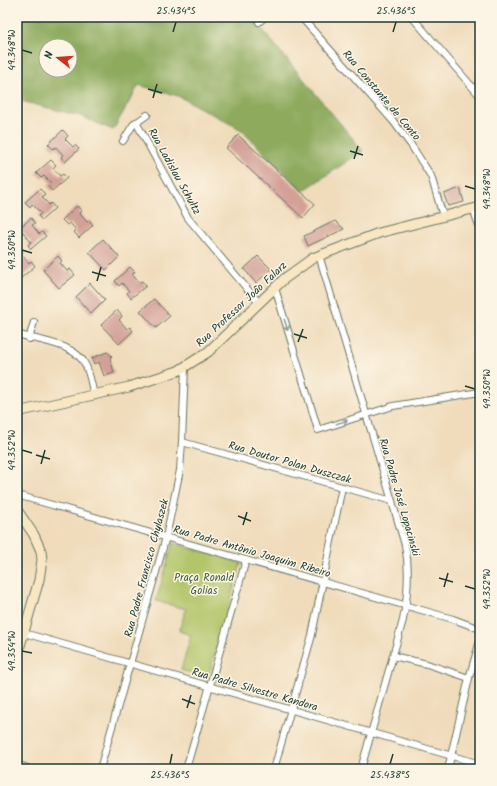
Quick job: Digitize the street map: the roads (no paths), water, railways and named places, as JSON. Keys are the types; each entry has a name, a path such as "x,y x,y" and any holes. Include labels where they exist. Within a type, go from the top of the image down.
{"main road":[{"name":"Rua Professor João Falarz","path":"17,412 94,396 137,385 170,374 185,367 212,348 275,288 302,266 320,255 367,237 477,208"},
{"path":"17,510 34,535 41,551 42,560 39,580 17,656"},
{"path":"17,766 26,769"}],"street":[{"path":"259,22 264,17"},
{"name":"Rua Constante de Conto","path":"301,17 407,139 431,176 443,216"},
{"path":"412,17 480,96"},
{"path":"123,141 129,130 136,122 147,115"},
{"name":"Rua Ladislau Schultz","path":"136,122 188,218 259,303"},
{"path":"477,208 480,228"},
{"name":"Rua Padre José Lopacinski","path":"320,255 407,555 408,572 406,606 361,769"},
{"path":"275,288 318,430 400,404 480,392"},
{"path":"29,339 34,322"},
{"path":"17,334 29,339 60,346 80,357 86,365 94,396"},
{"name":"Rua Padre Francisco Chylaszek","path":"100,769 166,537 177,486 182,442 185,367"},
{"name":"Rua Doutor Polan Duszczak","path":"182,442 392,501"},
{"path":"274,769 310,643 342,487"},
{"name":"Rua Padre Antônio Joaquim Ribeiro","path":"17,495 453,619 480,629"},
{"path":"186,769 246,560"},
{"name":"Rua Padre Silvestre Kandora","path":"24,632 480,764"},
{"path":"448,769 469,678 480,641"},
{"path":"393,656 427,664 469,678"}],"park label":[{"name":"Praça Ronald Golias","path":"204,583"}]}
